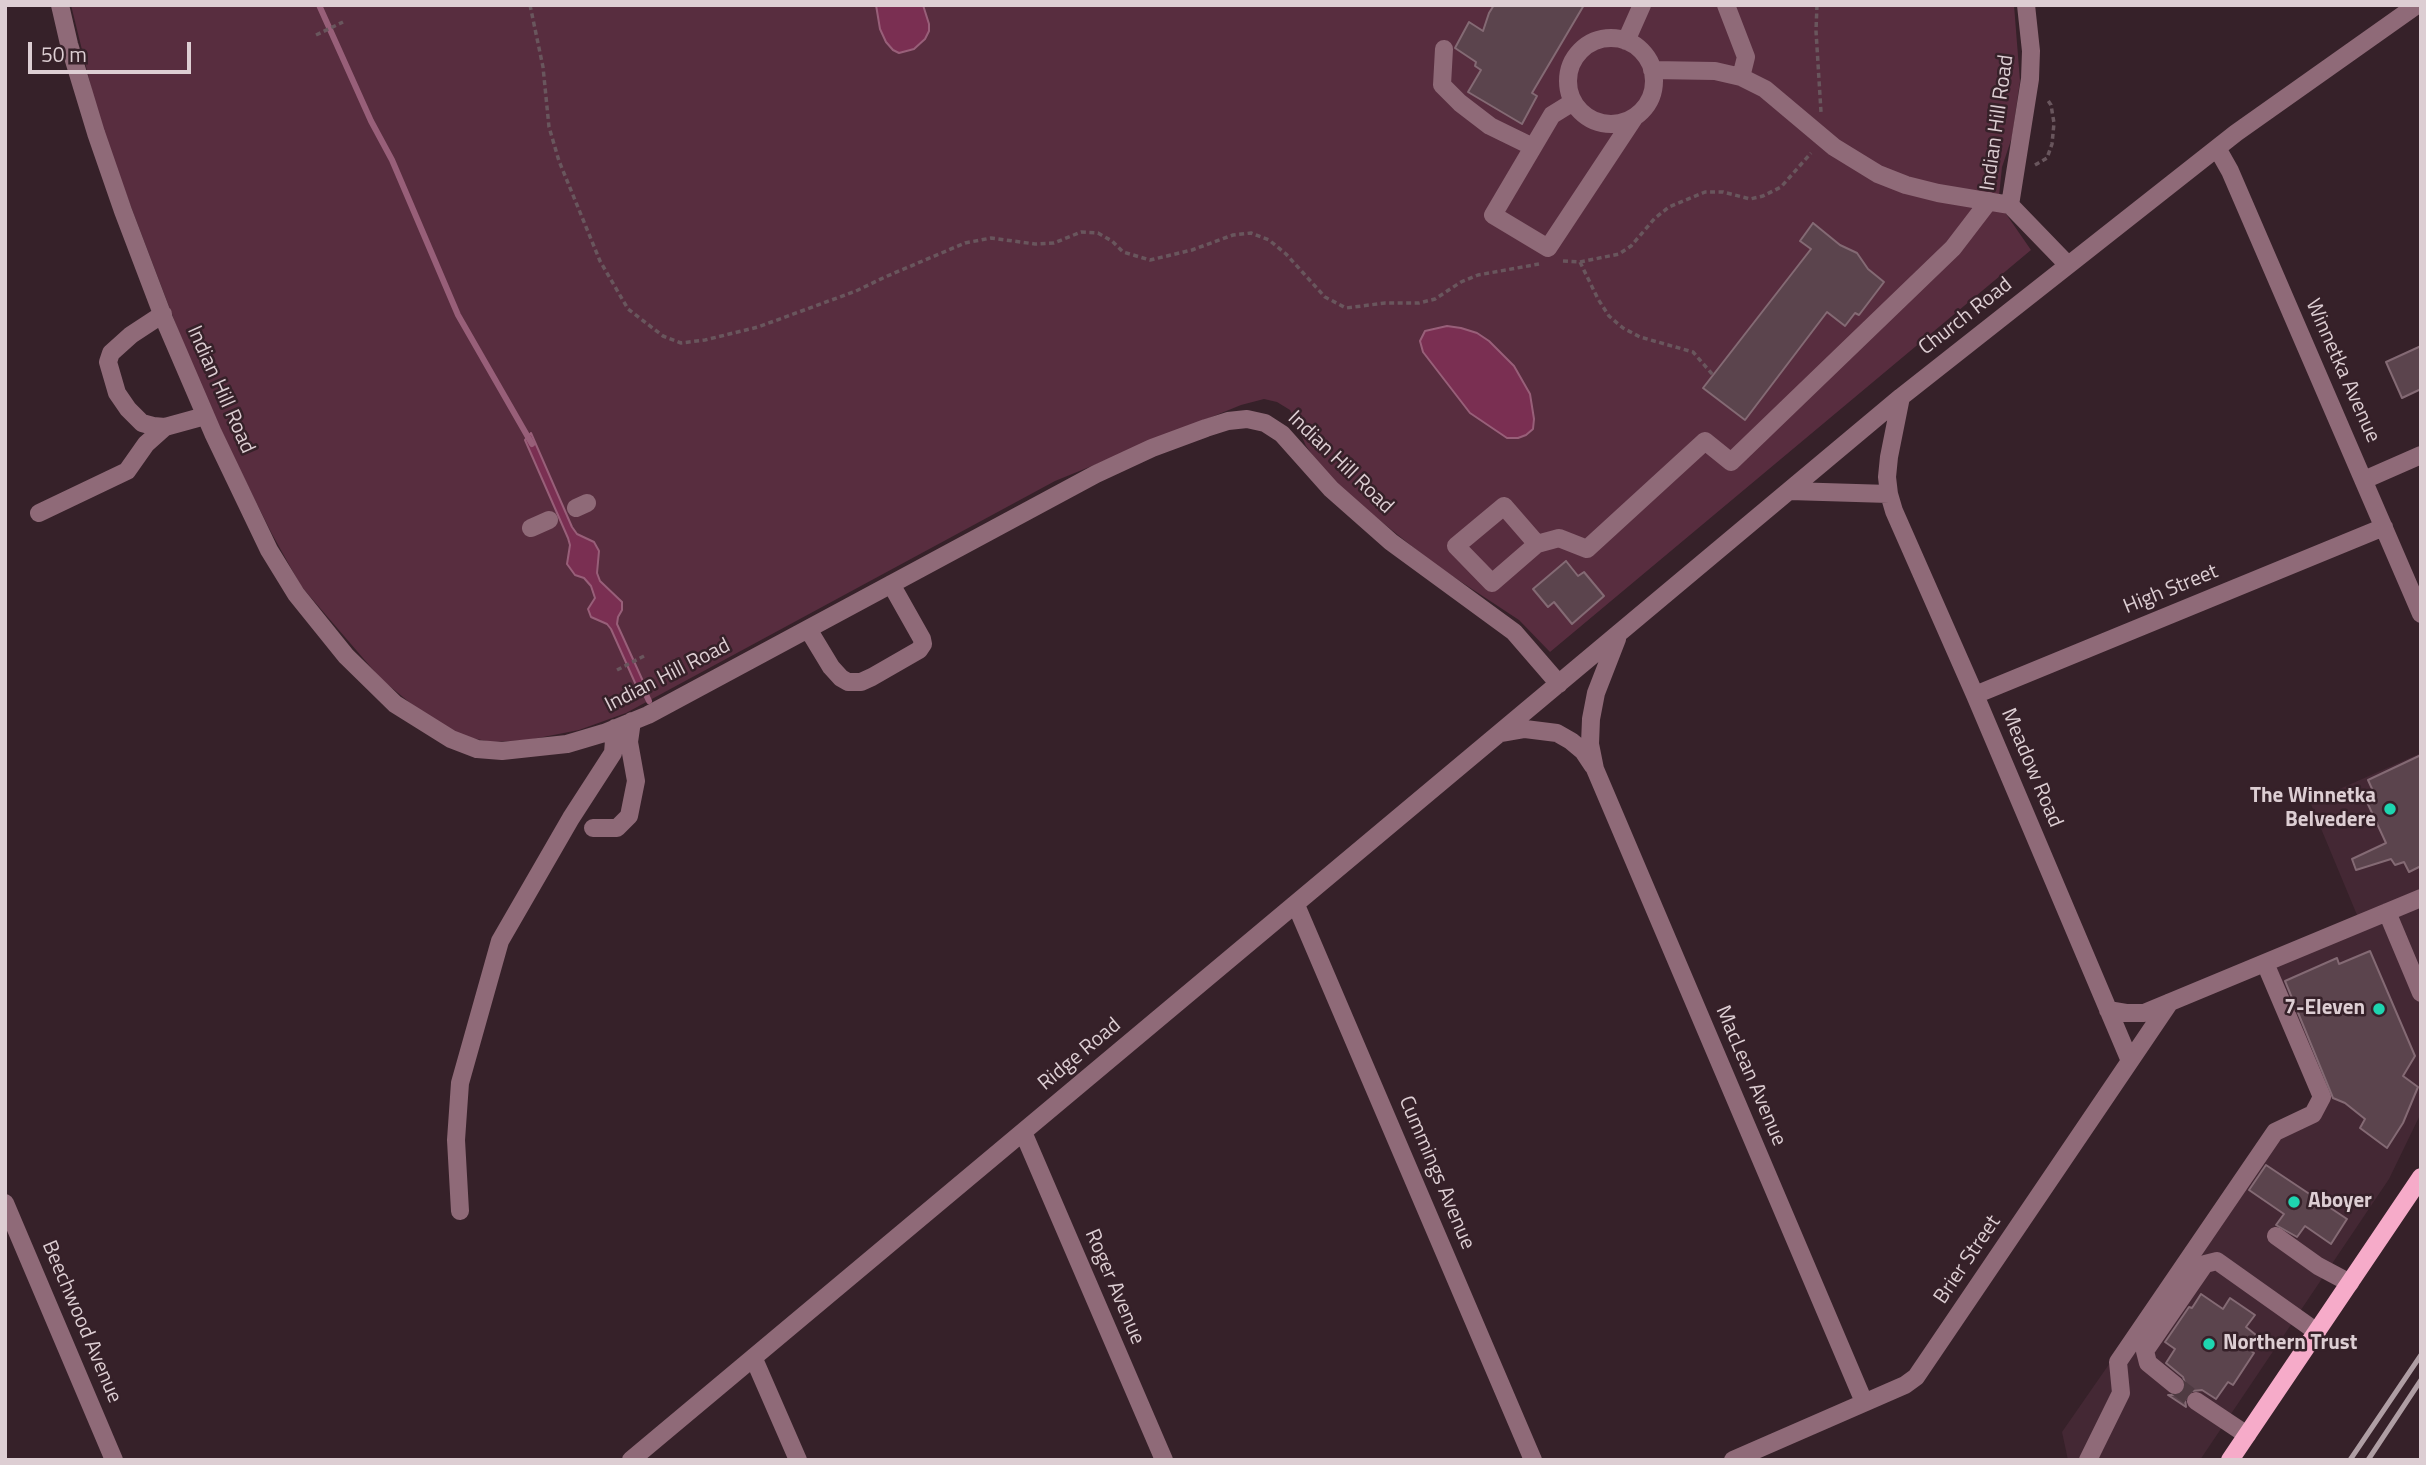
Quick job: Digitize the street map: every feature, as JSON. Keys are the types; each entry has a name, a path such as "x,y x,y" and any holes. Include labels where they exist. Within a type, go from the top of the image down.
{"main road":[{"path":"2230,1460 2421,1177"}],"street":[{"name":"Indian Hill Road","path":"60,5 69,44 123,211 205,416 270,550 296,594 346,656 395,704 451,739 477,749 502,751 567,744 623,725 1096,474 1141,453 1228,421 1248,419 1265,424 1282,434 1331,489 1391,542 1514,632 1559,684"},
{"path":"1626,41 1642,5"},
{"path":"1726,5 1746,57 1741,77"},
{"name":"Indian Hill Road","path":"2026,5 2031,51 2029,79 2010,205 2068,265"},
{"name":"Church Road","path":"1559,684 1901,397 2217,148 2417,5"},
{"path":"1573,102 1552,115 1493,215 1548,248 1634,118 1644,109 1651,97 1654,83 1652,70 1647,58 1637,47 1626,41 1603,39 1592,43 1575,58 1568,80 1573,102 1582,113 1600,122 1621,123 1634,118"},
{"path":"1444,49 1442,85 1490,126 1533,147"},
{"path":"1652,70 1715,71 1741,77 1765,89 1854,161 1878,174 1938,193 2010,205"},
{"name":"Winnetka Avenue","path":"2217,148 2230,171 2419,604"},
{"path":"1492,583 1537,544 1559,538 1587,549 1705,441 1731,462 1953,248 1989,201"},
{"path":"163,314 131,335 111,353 108,362 117,393 128,409 142,423 166,427"},
{"name":"Meadow Road","path":"1901,397 1889,457 1889,494 1894,511 2130,1061"},
{"path":"39,513 127,471 146,444 166,427 205,416"},
{"path":"2364,480 2421,455"},
{"path":"1790,491 1889,494"},
{"path":"1493,616 1492,583 1456,546 1504,506 1537,544"},
{"path":"531,528 549,520"},
{"name":"High Street","path":"1975,695 2384,527"},
{"path":"1451,586 1473,565"},
{"path":"808,629 825,659 841,678 848,682 860,682 872,677 919,650 923,644 891,584"},
{"name":"MacLean Avenue","path":"1595,769 1590,744 1591,719 1596,693 1618,636"},
{"name":"Ridge Road","path":"631,1460 1559,684"},
{"path":"593,828 617,828 629,816 636,781 623,725"},
{"path":"460,1211 456,1140 460,1083 500,941 570,818 613,753 623,725"},
{"name":"MacLean Avenue","path":"1501,733 1525,729 1557,733 1583,751 1595,769 1864,1402"},
{"path":"2108,1010 2144,1013 2421,898"},
{"name":"Cummings Avenue","path":"1296,905 1533,1460"},
{"path":"2387,912 2421,993"},
{"path":"2088,1460 2121,1393 2118,1362 2275,1132 2313,1114 2322,1097 2265,963"},
{"name":"Brier Street","path":"1733,1460 1905,1385 1916,1377 2171,1002"},
{"name":"Roger Avenue","path":"1023,1132 1164,1460"},
{"name":"Beechwood Avenue","path":"5,1202 114,1460"},
{"path":"2276,1236 2318,1266 2350,1283"},
{"path":"2175,1385 2148,1363 2145,1351 2205,1264 2217,1261 2317,1332"},
{"path":"754,1359 798,1460"},
{"path":"2196,1401 2247,1435"}],"path":[{"path":"530,5 543,67 549,127 559,161 600,261 628,309 663,336 681,343 758,327 856,291 965,243 991,238 1035,244 1054,243 1081,232 1098,233 1112,241 1123,252 1150,260 1192,250 1233,235 1251,233 1269,240 1286,254 1325,297 1346,308 1385,303 1419,303 1435,299 1461,282 1478,275 1532,267 1549,261"},
{"path":"1558,261 1580,262 1619,254 1631,246 1656,218 1684,200 1705,192 1723,192 1751,199 1781,187 1809,157 1821,135 1822,96 1816,31 1817,5"},
{"path":"316,35 343,22"},
{"path":"1580,262 1609,316 1623,328 1640,337 1693,352 1713,374"},
{"path":"617,670 643,656"}],"shaded area":[{"path":"71,5 2014,5 2020,81 2012,137 2002,167 1999,196 2004,211 2031,250 1550,652 1519,620 1434,564 1352,498 1321,467 1306,446 1290,410 1277,402 1264,399 1241,405 1055,481 626,713 579,730 528,740 492,742 461,736 426,716 381,679 301,586 223,436 181,338 114,162 95,103"},
{"path":"876,5 923,5 929,24 925,39 914,49 899,53 893,50 880,29"},
{"path":"1447,326 1477,333 1514,366 1530,394 1534,419 1533,429 1526,435 1507,438 1470,413 1423,352 1420,341 1425,331"},
{"path":"531,433 572,527 577,534 594,542 599,551 597,573 600,581 622,602 617,624 647,690 640,694 611,629 607,624 591,617 588,609 595,598 591,586 584,578 575,575 567,564 570,545 525,440"},
{"path":"2421,753 2421,1113 2389,1179 2200,1460 2068,1460 2062,1432 2266,1138 2324,1097 2270,965 2362,927 2310,802"}],"building":[{"path":"1494,5 1584,5 1532,93 1537,96 1522,124 1468,92 1481,70 1475,66 1476,62 1455,48 1469,22 1483,31"},
{"path":"1813,223 1840,245 1857,253 1868,269 1884,282 1859,315 1855,313 1845,326 1827,312 1745,420 1703,388 1811,249 1800,241"},
{"path":"2421,346 2421,389 2402,398 2386,362"},
{"path":"1566,561 1578,576 1584,572 1604,596 1572,624 1554,602 1548,607 1533,589"},
{"name":"The Winnetka Belvedere","path":"2421,755 2421,866 2409,872 2404,862 2395,865 2391,859 2356,870 2352,859 2386,843 2366,800 2366,793 2373,791 2368,780"},
{"path":"2370,951 2415,1056 2403,1076 2418,1087 2403,1123 2387,1148 2360,1128 2365,1119 2345,1103 2333,1098 2285,981 2337,958 2339,964"},
{"name":"Aboyer","path":"2266,1165 2347,1219 2331,1244 2305,1226 2297,1237 2276,1225 2284,1214 2249,1190"},
{"name":"Northern Trust","path":"2201,1294 2223,1309 2230,1298 2255,1315 2246,1327 2256,1335 2247,1348 2254,1353 2233,1385 2228,1382 2216,1399 2202,1390 2192,1391 2185,1400 2186,1407 2168,1395 2180,1395 2186,1386 2183,1377 2166,1363 2175,1349 2165,1342"}],"waterway":[{"path":"319,5 371,121 392,160 458,315 532,444"},
{"path":"642,686 649,701"}],"tunnel":[{"path":"2175,1385 2196,1401"}],"railway":[{"path":"2350,1460 2421,1355"},
{"path":"2368,1460 2421,1380"}],"place":[{"name":"The Winnetka Belvedere","path":"2390,809"},
{"name":"7-Eleven","path":"2379,1009"},
{"name":"Aboyer","path":"2294,1202"},
{"name":"Northern Trust","path":"2209,1344"}]}
